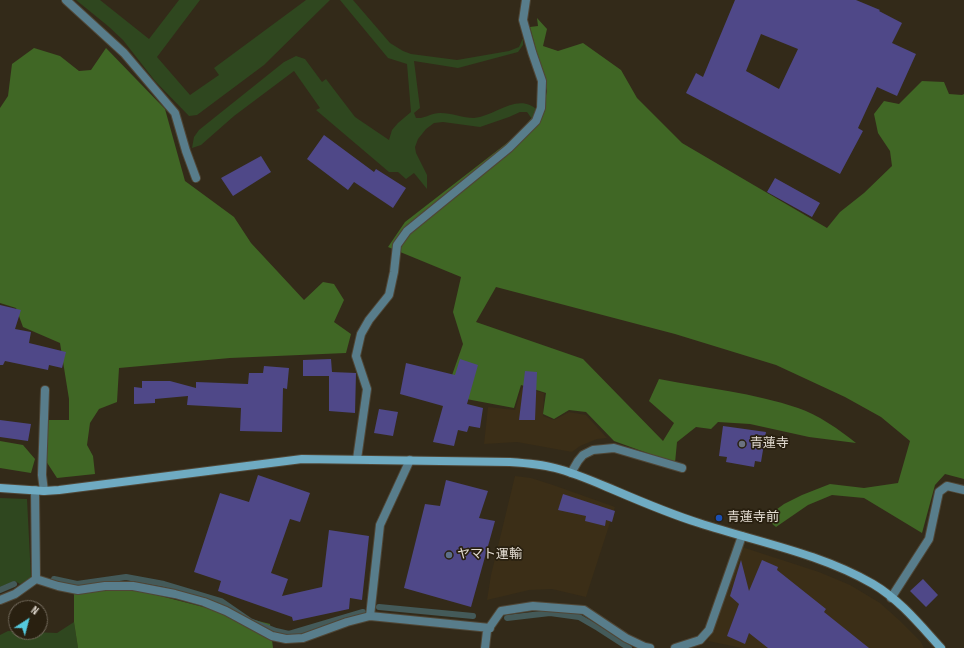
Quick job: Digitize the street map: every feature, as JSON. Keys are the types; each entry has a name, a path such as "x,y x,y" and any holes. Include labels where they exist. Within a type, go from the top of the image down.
{"street":[{"path":"66,0 124,53 175,113 186,151 196,178"},
{"path":"356,459 368,389 356,356 361,334 369,320 389,295 394,272 397,245 407,231 509,148 536,121 540,108 542,81 523,20 526,0"},
{"path":"44,491 42,475 45,390"},
{"path":"571,473 583,455 592,450 614,448 682,468"},
{"path":"0,488 44,491 302,459 410,460 530,464 554,468 571,473 657,508 699,523 837,565 874,585 891,598 914,618 941,648"},
{"path":"370,616 380,526 410,460"},
{"path":"891,598 929,539 939,492 947,486 964,490"},
{"path":"35,490 36,579"},
{"path":"675,648 700,640 710,630 742,536"},
{"path":"36,579 78,590 105,586 133,586 175,594 204,602 226,611 272,636 286,639 304,638 347,622 370,616 490,628"},
{"path":"0,600 15,594 36,579"},
{"path":"485,648 487,631 501,612 533,606 584,610 626,638 650,648"}],"shaded area":[{"path":"522,387 544,393 543,416 554,420 569,412 586,415 607,438 597,439 580,446 572,452 517,442 484,444 488,407 515,410"},
{"path":"515,476 531,478 615,507 586,597 552,589 529,590 487,600 491,575"},
{"path":"742,547 819,572 850,585 880,603 921,642 924,648 742,648 708,641"}],"green space":[{"path":"76,0 100,0 149,39 179,0 200,0 157,57 190,95 219,75 214,68 306,0 330,0 264,65 197,115 189,116 155,81 123,40"},
{"path":"340,0 353,0 390,43 411,54 457,60 509,51 519,47 523,38 523,45 518,52 458,68 414,61 420,108 414,113 416,118 422,118 440,113 474,118 507,106 523,103 531,105 538,111 532,119 527,112 520,112 480,127 443,122 434,123 426,129 418,139 415,147 416,153 427,175 427,189 414,173 406,179 398,172 389,172 316,110 320,108 294,71 234,116 201,145 192,148 194,137 199,130 284,62 296,56 305,59 322,82 326,79 355,117 389,140 392,130 411,112 407,64 388,58"},
{"path":"537,18 547,29 543,46 558,51 583,43 621,70 637,98 682,143 827,228 840,212 864,193 892,166 890,151 878,133 874,114 884,101 899,104 922,81 944,82 949,94 964,94 964,479 945,474 935,485 922,533 864,498 832,495 808,505 776,527 765,518 784,504 830,484 864,488 898,483 910,441 881,417 845,397 776,365 675,334 496,287 476,322 583,359 663,441 674,423 649,401 659,379 764,398 798,408 813,414 828,423 856,443 809,437 750,424 718,422 711,429 696,427 677,442 675,463 614,441 586,412 569,410 554,419 543,414 546,393 521,385 514,408 445,395 463,344 453,312 461,277 388,247 405,222 516,136 544,104 547,91 530,27 538,26"},
{"path":"34,48 60,56 79,71 91,70 106,48 165,109 185,181 234,217 251,243 304,300 323,282 334,284 344,300 334,322 351,334 346,353 230,358 119,368 117,402 99,409 90,423 87,445 93,456 95,474 57,478 44,458 46,420 69,420 69,399 60,343 23,327 16,308 0,303 0,108 8,96 12,64"},
{"path":"0,441 23,445 35,459 31,473 0,468"},
{"path":"0,498 27,499 31,578 20,584 15,581 0,587"},
{"path":"104,588 141,591 270,624 273,648 78,648 74,622 74,594"},
{"path":"74,622 78,648 0,648 0,635 8,631 8,640 48,640 48,633 57,633"}],"building":[{"path":"735,0 856,0 880,10 879,11 902,23 892,43 916,54 897,96 877,87 858,128 863,131 840,174 686,93 696,73 703,77","holes":["761,34 798,49 779,89 746,71"]},
{"path":"324,135 374,172 376,169 406,188 393,208 354,182 348,190 307,159"},
{"path":"261,156 271,172 233,196 221,178"},
{"path":"775,178 820,203 812,217 767,192"},
{"path":"0,305 21,310 15,329 31,332 29,343 66,352 62,368 49,365 48,370 5,361 3,365 0,365"},
{"path":"331,359 332,372 356,373 355,413 329,411 329,376 303,376 303,360"},
{"path":"460,359 478,365 467,404 483,408 480,428 469,426 467,432 458,430 454,446 433,442 443,406 400,394 406,363 455,375"},
{"path":"264,366 289,368 287,389 283,388 282,432 240,431 241,408 187,405 188,396 155,399 155,403 134,404 134,387 142,388 142,381 170,381 196,388 196,382 248,384 249,373 263,373"},
{"path":"525,371 537,372 535,420 519,420"},
{"path":"379,409 398,412 393,436 374,433"},
{"path":"0,420 31,424 28,441 0,437"},
{"name":"青蓮寺","path":"723,426 766,432 761,462 755,461 754,467 726,462 727,457 719,456"},
{"path":"258,475 310,493 300,522 290,519 271,573 288,579 282,596 322,587 329,530 369,536 362,600 350,598 349,609 293,621 292,617 218,591 221,581 194,572 220,493 249,502"},
{"name":"ヤマト運輸","path":"446,480 488,491 479,518 495,521 471,607 404,588 425,504 440,506"},
{"path":"563,494 615,511 612,522 606,520 605,526 585,521 586,516 558,510"},
{"path":"741,560 749,591 762,560 778,567 777,570 826,609 824,612 869,648 768,648 749,633 745,644 727,636 739,604 730,596"},
{"path":"923,579 938,595 926,607 910,591"}],"waterway":[{"path":"54,579 77,584 126,577 164,584 221,601 250,621 276,631 289,634 363,612"},
{"path":"0,590 14,584"},
{"path":"379,607 473,616"},
{"path":"507,618 550,613 579,617 629,648"}],"place":[{"name":"青蓮寺","path":"742,444"},
{"name":"青蓮寺前","path":"719,518"},
{"name":"ヤマト運輸","path":"449,555"}]}
